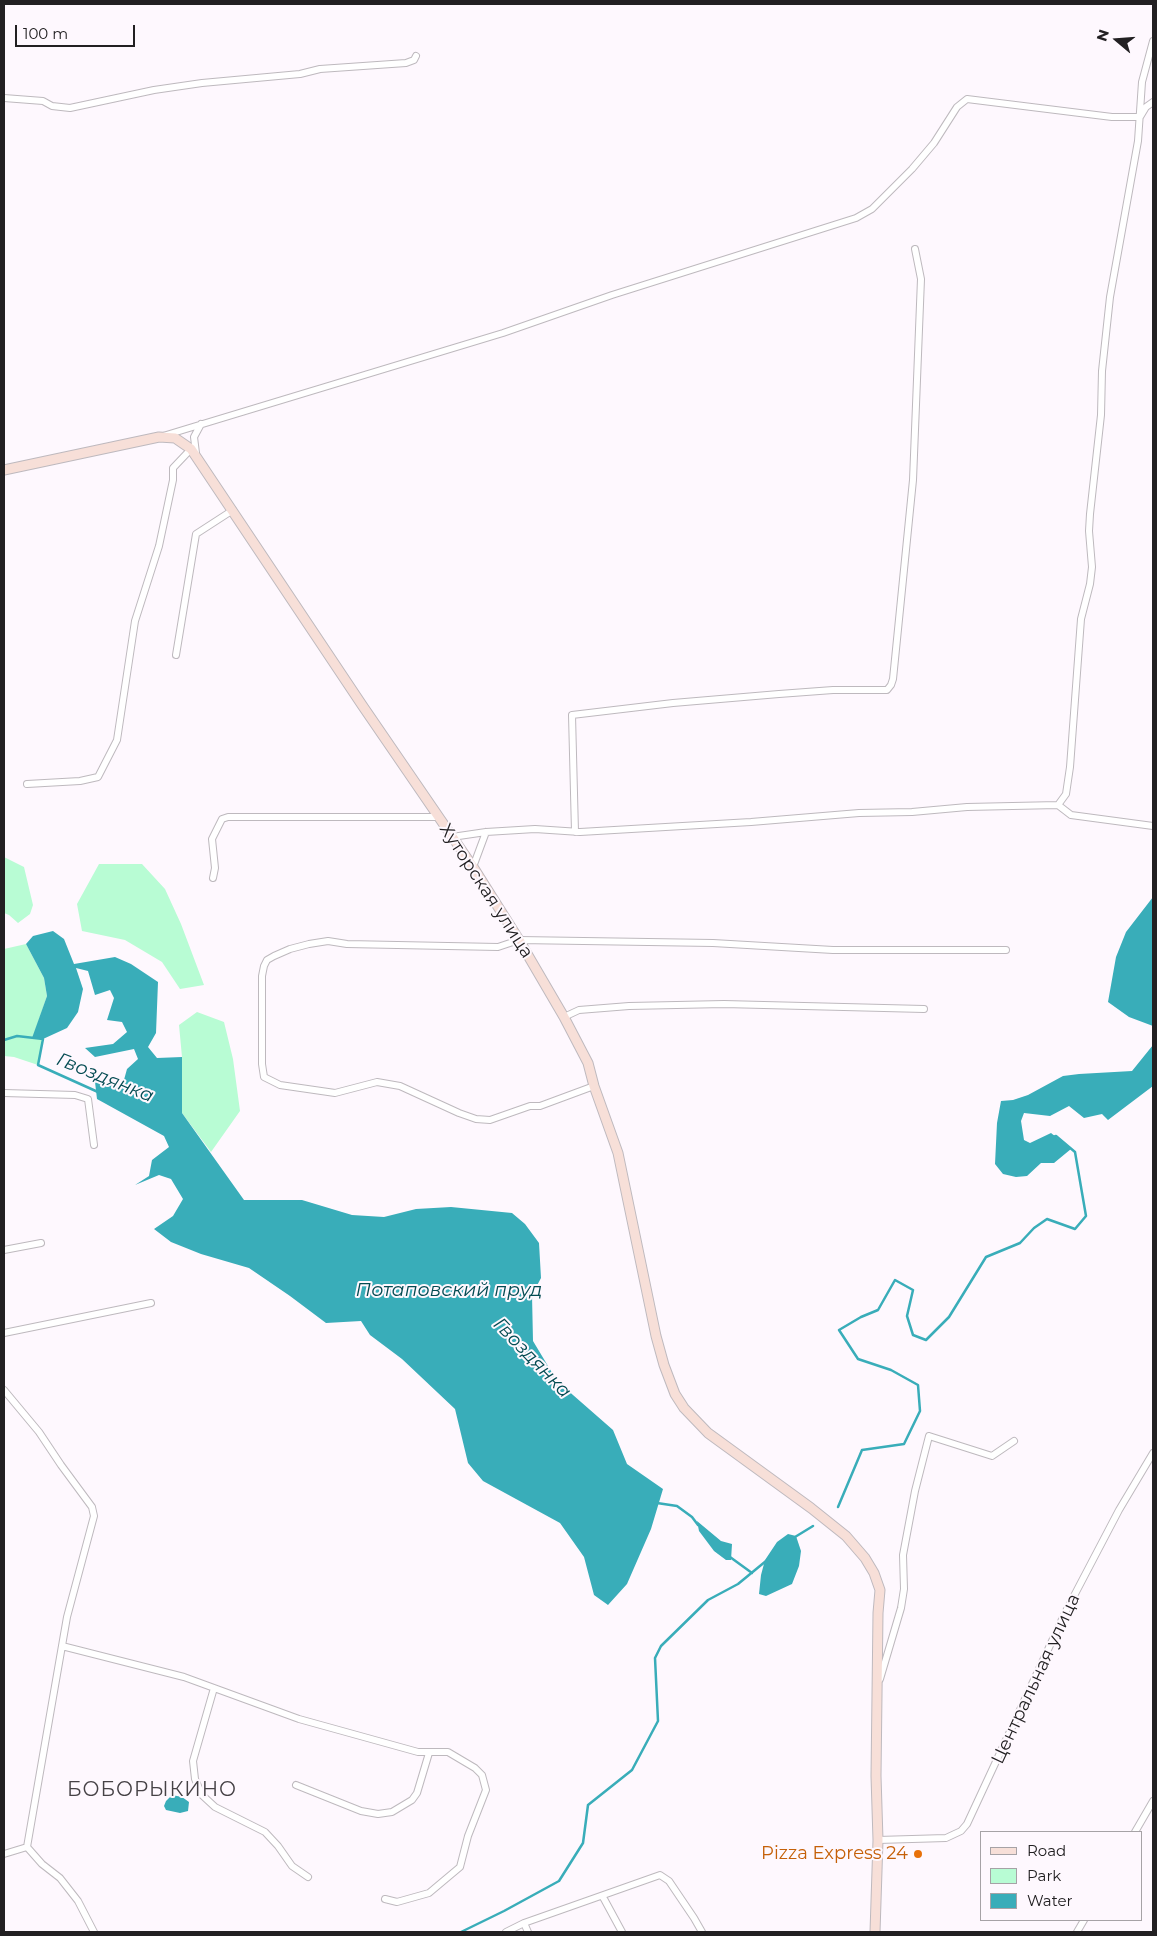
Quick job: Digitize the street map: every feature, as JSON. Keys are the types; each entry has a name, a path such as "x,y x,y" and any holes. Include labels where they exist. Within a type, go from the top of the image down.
{"main road":[{"path":"4,470 159,437 174,438 185,443 194,451"},
{"name":"Хуторская улица","path":"194,451 437,817 473,867 519,940 564,1017 588,1063 594,1086 618,1153 656,1336 675,1394 684,1408 708,1433 833,1524 854,1544 874,1573 880,1590 878,1613 876,1776 878,1840 875,1932"}],"street":[{"path":"1058,805 1066,794 1070,767 1081,619 1090,584 1092,567 1089,530 1090,514 1101,415 1102,371 1110,297 1138,141 1142,82 1153,41"},
{"path":"4,98 43,101 52,106 70,108 154,90 202,83 300,74 320,69 406,63 414,60 416,56"},
{"path":"159,437 503,332 612,295 856,218 872,209 912,169 934,143 957,107 967,98 1112,117 1140,117"},
{"path":"1140,117 1146,107 1153,102"},
{"path":"575,832 572,715 673,703 788,693 833,690 887,690 890,686 893,679 913,480 921,279 915,249"},
{"path":"27,784 80,781 98,777 117,740 135,621 159,546 173,480 173,468 194,451 194,437 201,424"},
{"path":"176,655 196,534 233,510"},
{"path":"452,838 486,832 536,829 575,832 751,822 859,813 912,812 967,807 1058,805 1070,815 1153,826"},
{"path":"213,878 215,868 212,839 222,820 228,817 437,817"},
{"path":"473,867 486,832"},
{"path":"594,1086 540,1106 530,1106 490,1120 476,1119 459,1113 392,1084 377,1082 335,1093 280,1085 264,1077 262,976 267,960 309,944 328,941 347,944 498,947 519,940 713,943 833,950 1006,950"},
{"path":"564,1017 579,1010 638,1006 743,1004 924,1009"},
{"path":"4,1093 75,1095 88,1099 94,1145"},
{"path":"4,1250 40,1243"},
{"path":"4,1333 151,1302"},
{"path":"4,1390 39,1432 92,1507 94,1516 67,1617 27,1847"},
{"path":"878,1685 901,1608 904,1589 902,1555 929,1436 992,1456 1014,1441"},
{"name":"Центральная улица","path":"878,1840 946,1838 961,1831 967,1824 1065,1613 1153,1453"},
{"path":"62,1646 177,1675 299,1720 418,1752 448,1752 475,1768 482,1775 485,1782 485,1796 468,1836 460,1867 429,1893 397,1902 385,1899"},
{"path":"214,1688 193,1761 194,1779 202,1795 215,1807 265,1832 292,1866 308,1877"},
{"path":"296,1784 361,1811 378,1814 392,1812 412,1800 417,1793 429,1753"},
{"path":"1136,1831 1153,1801"},
{"path":"4,1854 27,1847"},
{"path":"27,1847 42,1864 60,1878 78,1901 94,1932"},
{"path":"506,1932 524,1923 660,1875 669,1881 702,1932"},
{"path":"603,1896 622,1932"},
{"path":"1077,1932 1083,1921"},
{"path":"524,1923 528,1932"}],"green space":[{"path":"4,857 24,867 33,905 30,914 18,923 4,913"},
{"path":"99,864 142,864 165,889 181,924 204,985 180,989 162,962 125,940 82,931 77,904"},
{"path":"26,944 44,978 47,996 33,1037 43,1039 38,1065 14,1057 4,1056 4,949"},
{"path":"197,1012 224,1022 233,1059 240,1111 211,1152 182,1113 182,1057 179,1025"}],"water":[{"path":"1153,897 1153,1026 1129,1017 1108,1002 1116,957 1126,932"},
{"name":"Потаповский пруд","path":"53,931 64,939 74,964 115,957 131,964 158,982 156,1033 148,1047 157,1058 182,1057 182,1113 244,1200 302,1200 352,1215 384,1217 416,1209 451,1207 512,1213 525,1224 539,1243 541,1278 532,1295 533,1341 557,1381 613,1430 627,1464 663,1489 651,1529 627,1584 608,1605 594,1595 584,1557 560,1523 483,1481 468,1463 455,1409 402,1359 370,1335 361,1321 326,1323 249,1268 201,1254 171,1242 154,1229 173,1216 183,1199 171,1179 159,1175 135,1185 149,1176 152,1160 169,1147 164,1136 97,1099 95,1082 122,1087 127,1069 138,1059 134,1049 95,1057 85,1048 113,1044 127,1032 122,1022 107,1020 114,998 110,990 95,995 88,971 76,968 83,989 78,1012 67,1028 43,1039 32,1038 47,996 44,978 26,944 33,936"},
{"path":"1153,1045 1153,1086 1108,1120 1102,1114 1084,1118 1069,1106 1050,1116 1024,1113 1021,1121 1024,1140 1030,1143 1051,1133 1071,1149 1054,1163 1041,1163 1027,1176 1016,1177 1003,1174 995,1164 997,1123 1001,1101 1013,1100 1028,1095 1063,1076 1132,1071"},
{"path":"697,1521 721,1541 732,1544 731,1560 726,1560 714,1551 699,1531"},
{"path":"788,1534 796,1536 801,1551 799,1566 792,1584 766,1596 759,1594 765,1560 777,1542"},
{"path":"172,1795 182,1797 189,1802 188,1811 180,1813 166,1810 164,1806 166,1801"}],"waterway":[{"name":"Гвоздянка","path":"4,1040 17,1036 43,1039 38,1065 98,1092"},
{"name":"Гвоздянка","path":"838,1507 862,1450 904,1444 920,1411 918,1385 891,1370 858,1359 839,1330 861,1317 878,1310 895,1280 913,1290 907,1316 913,1335 926,1340 949,1317 986,1257 1020,1243 1034,1228 1047,1219 1075,1229 1086,1216 1075,1152 1056,1136 1053,1137"},
{"name":"Гвоздянка","path":"657,1503 677,1506 692,1517 698,1525"},
{"name":"Гвоздянка","path":"795,1537 813,1526"},
{"name":"Гвоздянка","path":"730,1557 752,1573"},
{"path":"461,1932 559,1881 583,1843 588,1805 632,1770 658,1721 655,1658 661,1646 708,1600 738,1584 766,1561"}],"place":[{"name":"Pizza Express 24","path":"918,1854"}],"district":[{"name":"БОБОРЫКИНО","path":"152,1790"}]}
